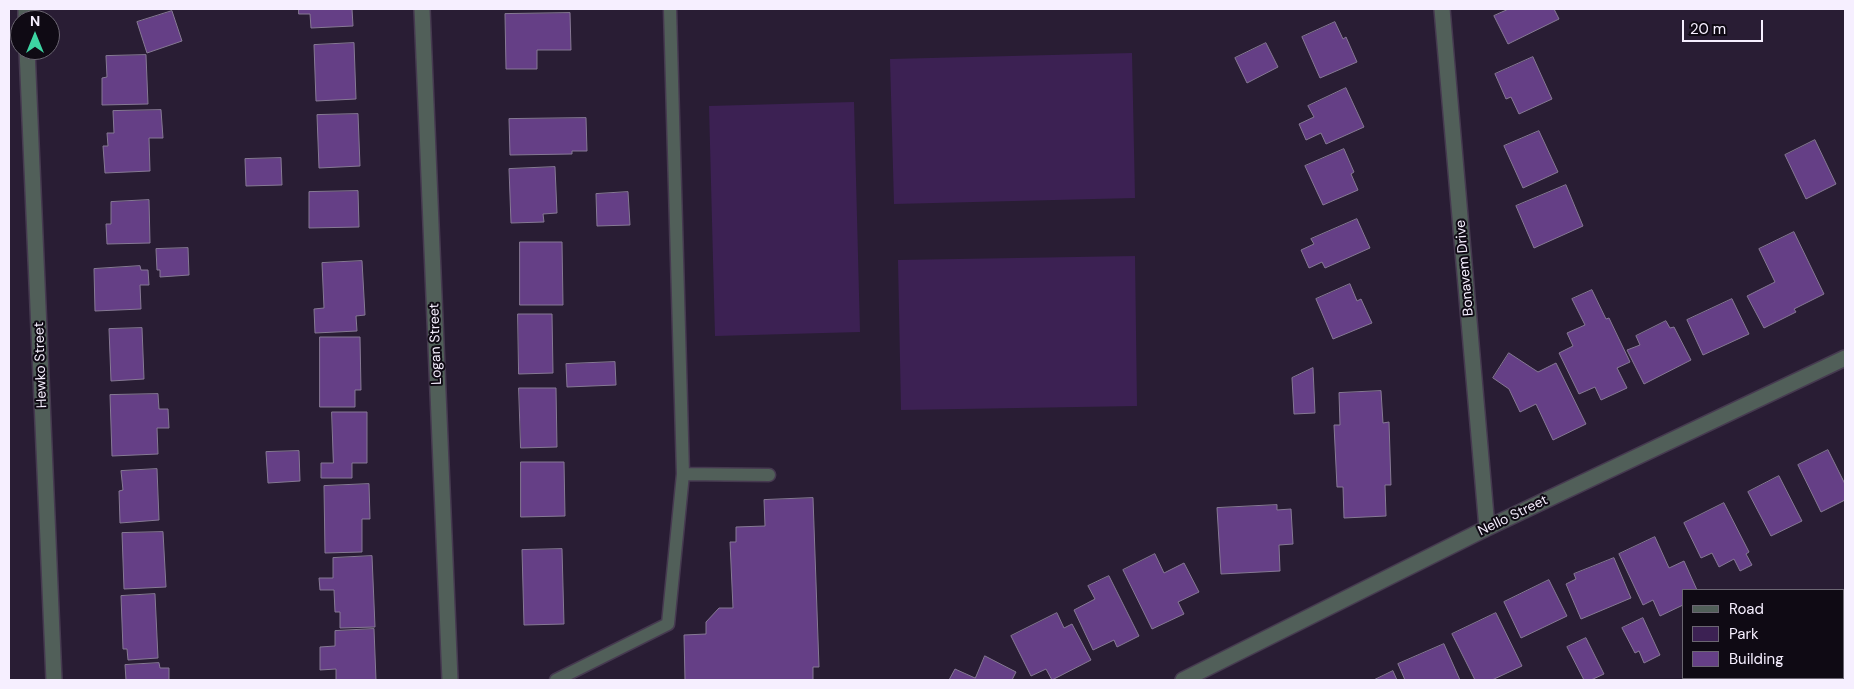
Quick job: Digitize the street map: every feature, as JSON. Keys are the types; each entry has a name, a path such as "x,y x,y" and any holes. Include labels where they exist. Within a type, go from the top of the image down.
{"street":[{"name":"Logan Street","path":"422,9 450,680"},
{"name":"Bonavem Drive","path":"1442,9 1487,528"},
{"name":"Hewko Street","path":"27,60 54,680"},
{"name":"Nello Street","path":"1183,680 1487,528 1845,358"}],"lane":[{"path":"556,680 668,624 683,474 670,9"},
{"path":"683,474 768,475"}],"green space":[{"path":"1132,53 1135,198 894,204 890,59"},
{"path":"854,102 860,332 715,336 709,106"},
{"path":"1135,256 1137,406 901,410 898,260"}],"building":[{"path":"299,9 352,9 353,26 311,28 310,14 299,14"},
{"path":"1509,9 1554,9 1559,19 1508,44 1494,16"},
{"path":"172,11 182,41 147,53 137,22"},
{"path":"570,13 571,50 537,50 537,69 506,69 505,14"},
{"path":"1335,22 1343,39 1346,37 1357,62 1320,78 1302,37"},
{"path":"354,43 356,99 316,101 314,45"},
{"path":"1266,43 1278,67 1247,83 1235,58"},
{"path":"146,55 148,104 102,105 102,78 107,77 106,56"},
{"path":"1533,57 1552,99 1519,114 1511,97 1506,99 1495,74"},
{"path":"1346,88 1364,127 1326,144 1321,133 1306,140 1299,124 1314,117 1308,106"},
{"path":"161,110 163,138 149,138 150,171 105,173 103,146 108,146 107,133 114,133 113,111"},
{"path":"358,114 360,166 319,168 317,115"},
{"path":"586,118 587,151 572,151 572,154 510,155 509,119"},
{"path":"1539,131 1558,172 1523,188 1504,146"},
{"path":"1815,140 1836,184 1806,199 1785,155"},
{"path":"1344,149 1354,172 1351,174 1358,190 1323,205 1305,166"},
{"path":"281,158 282,185 246,186 245,159"},
{"path":"555,167 557,213 543,214 544,222 511,223 509,169"},
{"path":"1566,185 1583,226 1534,248 1516,206"},
{"path":"358,191 359,227 309,228 309,192"},
{"path":"628,192 630,225 597,226 596,194"},
{"path":"149,200 150,243 107,244 106,224 111,224 111,202"},
{"path":"1357,219 1370,248 1325,268 1322,262 1309,268 1301,250 1314,244 1311,239"},
{"path":"1794,232 1824,294 1794,309 1796,312 1764,328 1747,296 1775,282 1759,249"},
{"path":"520,242 562,242 563,305 520,305"},
{"path":"188,248 189,275 160,277 160,270 157,270 156,249"},
{"path":"362,261 365,315 356,316 357,331 315,333 314,309 324,308 322,263"},
{"path":"140,266 141,270 148,270 149,285 140,285 141,309 95,311 94,269"},
{"path":"1350,284 1357,301 1361,299 1372,323 1333,339 1316,299"},
{"path":"1592,290 1606,319 1609,318 1630,362 1617,368 1627,388 1601,400 1595,387 1579,394 1559,353 1573,346 1567,333 1585,325 1572,299"},
{"path":"1732,299 1749,334 1703,355 1687,320"},
{"path":"518,314 552,314 553,373 519,374"},
{"path":"1666,321 1670,328 1674,327 1691,360 1644,384 1627,350 1640,345 1636,336"},
{"path":"142,328 144,379 111,381 109,329"},
{"path":"320,337 360,337 361,390 355,390 355,407 320,407"},
{"path":"1509,353 1538,372 1556,363 1586,424 1553,440 1536,404 1520,412 1509,389 1493,378"},
{"path":"615,362 616,385 567,387 566,364"},
{"path":"1313,368 1315,413 1294,414 1292,378"},
{"path":"519,388 556,388 557,447 521,448"},
{"path":"1381,391 1383,423 1389,422 1391,485 1385,485 1386,516 1344,518 1343,487 1337,487 1334,425 1340,425 1339,393"},
{"path":"158,394 159,409 168,409 169,428 157,428 158,454 112,456 110,395"},
{"path":"332,412 367,412 367,463 352,463 352,478 321,478 321,463 333,463"},
{"path":"1828,450 1845,484 1845,500 1821,512 1798,465"},
{"path":"299,451 300,481 268,483 266,452"},
{"path":"521,462 564,462 565,516 521,517"},
{"path":"157,469 159,520 120,523 119,491 123,490 121,471"},
{"path":"1779,476 1802,521 1771,536 1748,492"},
{"path":"369,484 370,519 362,519 362,552 325,553 324,486"},
{"path":"813,498 819,667 813,667 813,680 685,680 684,635 706,634 706,622 719,608 733,608 730,542 736,542 736,527 765,526 764,500"},
{"path":"1724,503 1749,552 1746,554 1752,565 1740,571 1734,559 1719,567 1712,553 1701,558 1684,523"},
{"path":"1277,505 1277,510 1291,509 1293,544 1279,545 1280,571 1221,574 1217,508"},
{"path":"163,532 166,587 124,589 122,533"},
{"path":"1655,537 1669,568 1684,561 1697,589 1682,589 1682,605 1660,616 1653,600 1643,605 1619,554"},
{"path":"562,549 564,624 524,625 522,550"},
{"path":"1155,554 1164,573 1184,563 1199,592 1178,602 1184,614 1152,629 1123,570"},
{"path":"372,556 375,627 340,628 340,612 335,612 334,590 320,590 319,578 333,578 333,558"},
{"path":"1614,558 1631,598 1581,619 1566,584 1576,579 1574,574"},
{"path":"1109,576 1139,636 1117,647 1114,640 1093,650 1074,610 1095,599 1088,586"},
{"path":"1549,580 1567,616 1521,638 1504,602"},
{"path":"155,594 158,658 128,660 127,649 123,649 121,596"},
{"path":"1057,613 1064,628 1072,624 1091,660 1052,680 1046,669 1031,676 1011,636"},
{"path":"1496,613 1522,666 1492,680 1475,680 1452,634"},
{"path":"1643,618 1660,655 1644,663 1639,651 1635,653 1622,628"},
{"path":"374,629 376,680 336,680 336,669 320,670 320,647 335,646 335,631"},
{"path":"1586,638 1604,674 1591,680 1584,680 1567,647"},
{"path":"1444,644 1460,680 1405,680 1398,664"},
{"path":"985,656 1016,672 1012,680 949,680 955,669 975,678"},
{"path":"159,663 160,668 169,668 169,680 126,680 125,665"},
{"path":"1393,671 1397,680 1374,680"},
{"path":"1844,677 1845,680 1812,680 1844,679"}]}
